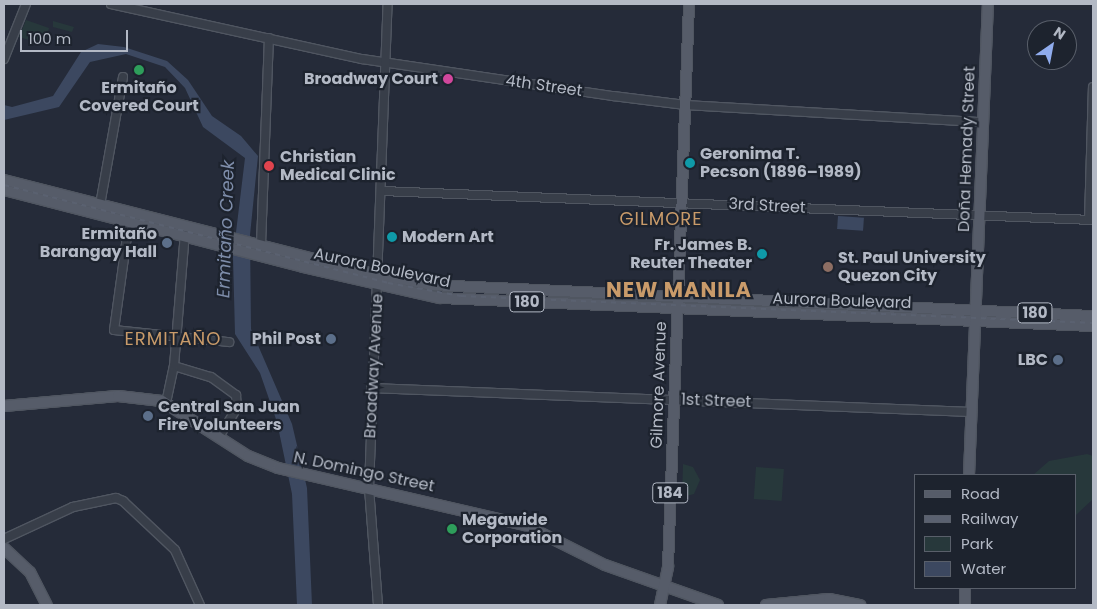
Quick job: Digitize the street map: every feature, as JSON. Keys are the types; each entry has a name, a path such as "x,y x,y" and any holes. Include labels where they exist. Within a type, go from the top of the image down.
{"main road":[{"name":"Gilmore Avenue","path":"663,586 668,566 680,201 689,4"},
{"name":"Doña Hemady Street","path":"970,474 988,4"},
{"name":"Aurora Boulevard","path":"4,180 129,222 186,231"},
{"name":"Aurora Boulevard","path":"4,190 100,205 233,244 255,247 450,299 677,309 976,316 1093,316"},
{"name":"Aurora Boulevard","path":"378,280 460,289 678,298 976,316 1093,326"},
{"name":"N. Domingo Street","path":"4,406 118,396 146,398 166,403 255,460 278,468 525,525 605,565 718,605"},
{"path":"4,548 30,572 47,605"},
{"name":"184","path":"660,605 663,586"},
{"path":"965,605 966,589"},
{"path":"766,605 829,599 860,605"}],"street":[{"path":"4,59 26,4"},
{"name":"4th Street","path":"111,4 386,63 685,105 983,122"},
{"name":"Broadway Avenue","path":"378,605 369,488 371,388 382,191 388,4"},
{"path":"255,247 269,38"},
{"path":"100,205 124,77"},
{"path":"1091,220 1093,87"},
{"name":"3rd Street","path":"382,191 680,201 1091,220"},
{"path":"129,222 114,330 229,342"},
{"path":"166,403 174,366 175,337 186,231"},
{"path":"174,366 212,377 236,395 237,408 219,437"},
{"name":"1st Street","path":"371,388 972,412"},
{"path":"4,539 73,507 116,498 123,501 175,550 200,605"}],"green space":[{"path":"26,20 49,28 45,45 19,37"},
{"path":"53,21 74,27 72,32 53,27"},
{"path":"1087,454 1093,456 1093,499 1077,514 1077,474 1034,474 1049,461"},
{"path":"683,464 693,467 700,480 694,494 682,497"},
{"path":"756,467 784,469 782,501 754,499"}],"water":[{"name":"Ermitaño Creek","path":"98,44 124,47 167,61 188,80 212,116 241,136 258,156 250,235 251,329 292,424 307,488 312,605 297,605 292,494 277,422 260,373 235,334 233,257 245,158 203,127 185,88 165,67 126,54 90,62 59,107 4,120 4,105 12,107 53,96 81,52"},
{"path":"838,216 864,218 863,231 837,229"}],"railway":[{"path":"4,185 388,283 461,296 1093,323"}],"place":[{"name":"Ermitaño Covered Court","path":"139,70"},
{"name":"Broadway Court","path":"448,79"},
{"name":"Geronima T. Pecson (1896–1989)","path":"690,163"},
{"name":"Christian Medical Clinic","path":"269,166"},
{"name":"Modern Art","path":"392,237"},
{"name":"Ermitaño Barangay Hall","path":"167,243"},
{"name":"Fr. James B. Reuter Theater","path":"762,254"},
{"name":"St. Paul University Quezon City","path":"828,267"},
{"name":"Phil Post","path":"331,339"},
{"name":"LBC","path":"1058,360"},
{"name":"Central San Juan Fire Volunteers","path":"148,416"},
{"name":"Megawide Corporation","path":"452,529"}],"district":[{"name":"GILMORE","path":"661,219"},
{"name":"NEW MANILA","path":"679,290"},
{"name":"ERMITAÑO","path":"173,339"}]}
